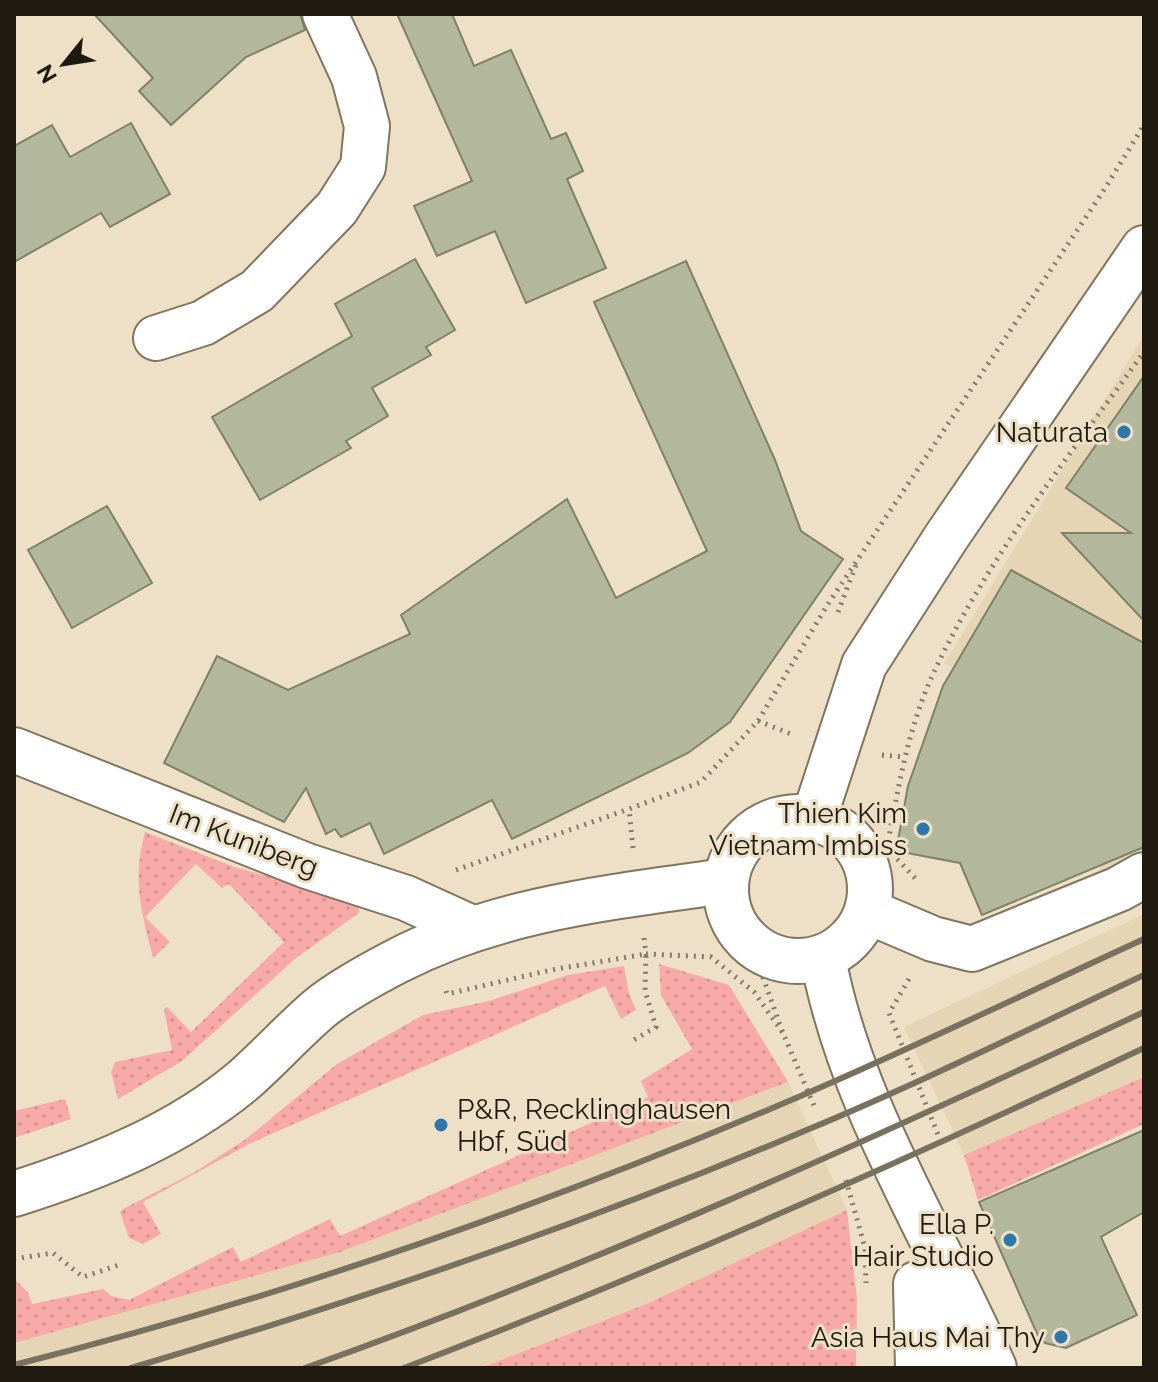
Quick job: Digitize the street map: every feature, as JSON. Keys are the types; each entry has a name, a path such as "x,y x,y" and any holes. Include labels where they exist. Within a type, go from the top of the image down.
{"main road":[{"path":"156,338 203,323 257,291 337,208 363,167 367,126 354,77 325,14"},
{"path":"814,818 864,665 947,536 1144,248"},
{"name":"Im Kuniberg","path":"14,750 307,866 406,898 474,929"},
{"path":"783,818 814,818 836,828 853,843 865,864 870,887 867,911 850,940 823,958 786,962 752,947 730,918 725,881 735,852 755,830 783,818"},
{"path":"867,911 952,944 1119,889 1144,875"},
{"path":"14,1194 79,1173 169,1132 243,1080 322,1007 396,961 474,929 530,911 725,881"},
{"path":"823,958 833,1013 909,1190 994,1368"},
{"path":"909,1190 915,1220 918,1368"},
{"path":"909,1190 956,1368"}],"path":[{"path":"918,882 887,848 905,757 933,674 991,568 1144,352"},
{"path":"941,1143 889,1013 952,944"},
{"path":"752,947 783,1033 818,1115"},
{"path":"447,994 551,970 646,954 645,991 656,1027 630,1042"},
{"path":"842,1170 865,1248"},
{"path":"14,1259 53,1253 83,1277 119,1265"}],"shaded area":[{"path":"1144,335 1144,892 1118,909 1028,702 944,664"},
{"path":"145,832 237,868 353,898 359,903 359,913 296,958 182,1061 118,1099 111,1072 115,1062 172,1050 164,1009 167,1007 191,1032 284,942 229,884 222,888 196,864 145,917 170,942 153,958 142,910 139,881"},
{"path":"1144,914 1144,1077 964,1155 904,1027"},
{"path":"659,964 729,985 788,1082 340,1252 14,1343 14,1278 28,1293 32,1304 103,1289 111,1296 129,1300 233,1247 241,1262 330,1219 340,1236 648,1097 641,1081 692,1049 661,995"},
{"path":"624,966 629,994 636,1010 621,1019 605,986 249,1144 143,1202 161,1234 143,1244 129,1238 120,1212 123,1209 195,1172 246,1139 337,1064 423,1015 489,1001 568,975"},
{"path":"1144,1077 1144,1124 978,1200 964,1155"},
{"path":"788,1082 847,1210 644,1305 480,1368 14,1368 14,1343 340,1252"},
{"path":"65,1099 71,1119 14,1138 14,1111"},
{"path":"847,1210 857,1299 856,1368 480,1368 644,1305"}],"building":[{"path":"94,14 300,14 305,30 246,57 171,125 139,91 153,78"},
{"path":"397,14 452,14 474,66 511,50 551,139 566,133 583,171 567,179 606,268 526,303 495,231 437,256 414,206 472,181"},
{"path":"131,123 170,194 110,227 101,213 14,262 14,146 52,125 70,157"},
{"path":"415,259 455,330 426,347 431,355 372,388 388,416 346,441 351,448 260,500 212,417 352,336 335,304"},
{"path":"686,261 775,460 801,531 843,559 730,722 688,753 512,839 492,800 384,854 370,823 341,837 335,829 326,834 306,788 284,822 164,763 217,656 288,690 410,634 401,615 567,499 616,598 707,551 594,302"},
{"name":"Naturata","path":"1144,376 1144,621 1062,533 1131,533 1066,488"},
{"path":"107,506 152,583 72,628 28,550"},
{"path":"1011,570 1144,643 1144,847 982,915 960,863 896,851 908,786 943,686"},
{"path":"1144,1130 1144,1212 1101,1237 1137,1315 1066,1348 1045,1343 1038,1336 979,1202"}],"railway":[{"path":"14,1365 114,1339 312,1280 605,1176 840,1079 1144,939"},
{"path":"131,1368 388,1287 642,1196 851,1111 1144,975"},
{"path":"305,1368 624,1245 937,1108 1144,1012"},
{"path":"404,1368 591,1294 777,1215 1144,1048"}],"place":[{"name":"Naturata","path":"1124,432"},
{"name":"Thien Kim Vietnam Imbiss","path":"923,829"},
{"name":"P&R, Recklinghausen Hbf, Süd","path":"441,1125"},
{"name":"Ella P. Hair Studio","path":"1010,1240"},
{"name":"Asia Haus Mai Thy","path":"1061,1337"}]}
